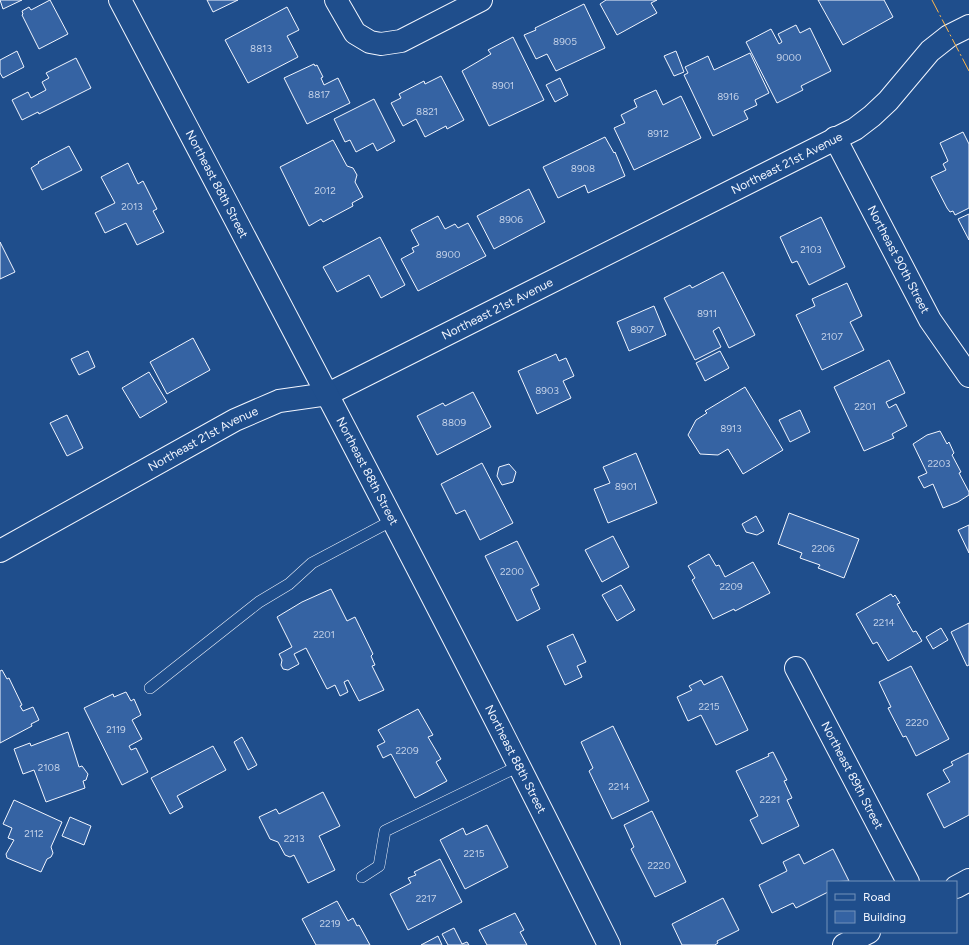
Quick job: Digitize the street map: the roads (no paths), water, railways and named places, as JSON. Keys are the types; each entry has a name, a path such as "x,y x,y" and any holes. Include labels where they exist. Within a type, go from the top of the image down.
{"street":[{"name":"Northeast 88th Street","path":"120,0 328,394 609,945"},
{"path":"336,0 355,33 370,42 381,44 401,41 481,0"},
{"name":"Northeast 21st Avenue","path":"0,551 235,420 279,401 328,394 854,129 872,116 888,101 930,51 949,36 969,26"},
{"name":"Northeast 90th Street","path":"835,138 930,320 969,376"},
{"name":"Northeast 89th Street","path":"796,668 907,881"},
{"path":"957,886 969,880"},
{"path":"844,945 867,933"}],"lane":[{"path":"150,688 259,602 289,584 312,563 393,520"},
{"path":"362,877 379,866 385,831 519,766"}]}
